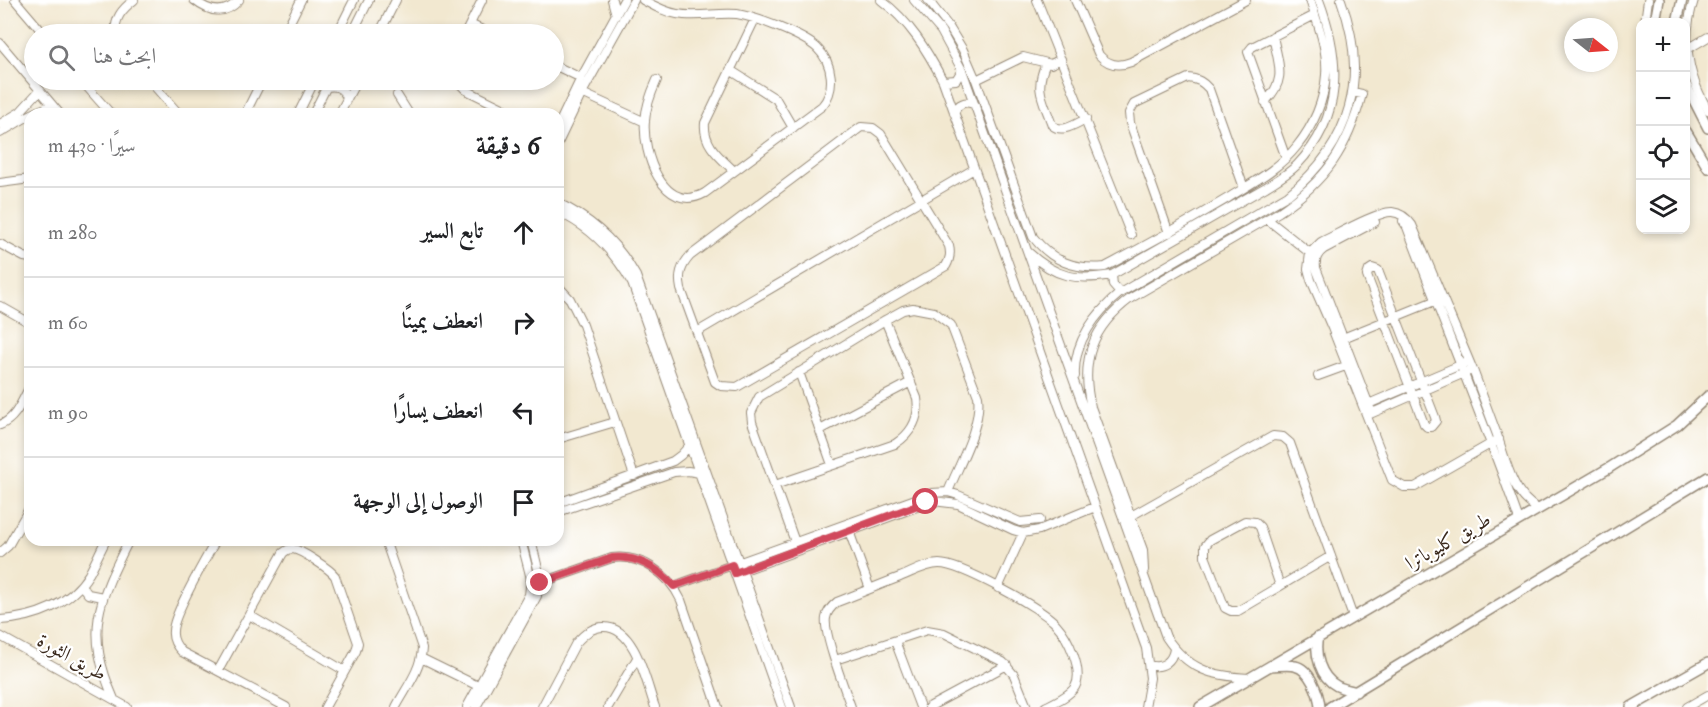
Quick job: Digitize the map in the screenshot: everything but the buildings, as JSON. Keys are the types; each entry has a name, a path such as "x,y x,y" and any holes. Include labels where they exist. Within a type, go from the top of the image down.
{"main road":[{"path":"1656,18 1659,0"},
{"path":"1678,18 1682,0"},
{"path":"1690,93 1708,128"},
{"path":"1690,138 1708,168"},
{"name":"طريق كليوباترا","path":"1200,707 1610,468 1677,425 1708,396"},
{"path":"1692,412 1708,406"},
{"path":"1330,707 1708,477"},
{"path":"1318,637 1317,660 1328,679 1338,687 1356,692"},
{"path":"1631,707 1708,663"},
{"path":"1268,667 1292,665 1303,669 1316,691 1320,707"}],"street":[{"path":"15,0 35,24"},
{"path":"115,24 124,8 134,0"},
{"path":"194,0 212,11 223,11 234,6 239,0"},
{"path":"289,24 301,0"},
{"path":"342,24 354,0"},
{"path":"357,24 369,0"},
{"path":"384,24 396,0"},
{"path":"470,24 482,0"},
{"path":"612,0 616,15"},
{"path":"564,113 624,0"},
{"path":"564,130 633,0"},
{"path":"643,0 677,14 696,16 728,14 755,18 812,44 829,66 831,84 828,99 822,106 697,197 683,197 674,194 663,185 651,162 646,143 645,122 657,80"},
{"path":"881,0 895,11 916,34 943,81 1146,648 1149,690 1145,707"},
{"path":"914,0 941,31 962,70 1033,237 1041,248 1064,263 1077,267 1105,267 1169,233 1180,231 1227,210 1289,172 1297,164 1318,136 1335,87 1334,45 1319,0"},
{"path":"928,0 958,42 976,80 1027,251 1076,386 1143,550 1144,577"},
{"path":"1037,0 1131,234"},
{"path":"1075,0 1099,55 1104,60 1117,65 1131,62 1241,1"},
{"path":"1027,251 1044,267 1065,276 1089,279 1112,275 1280,165 1311,126 1321,102 1326,77 1326,56 1310,0"},
{"path":"1076,386 1074,369 1078,351 1094,318 1106,304 1120,293 1288,195 1315,171 1330,150 1343,127 1352,92 1354,48 1341,0"},
{"path":"1645,18 1648,0"},
{"path":"1690,18 1694,0"},
{"path":"1286,158 1248,52 1250,48 1315,15"},
{"path":"734,171 708,143 704,128 708,114 755,18"},
{"path":"1265,102 1276,90 1280,77 1273,36"},
{"path":"1690,47 1708,37"},
{"path":"0,43 24,71"},
{"path":"976,80 1020,58 1029,57 1046,63 1053,63 1061,59"},
{"path":"1046,63 1039,78 1039,85 1052,125 1056,129 1063,129 1086,119"},
{"path":"1690,66 1694,84 1708,110"},
{"path":"564,70 581,78"},
{"path":"730,70 776,99 793,128"},
{"path":"943,81 956,80 962,70"},
{"path":"1169,233 1130,123 1129,113 1134,104 1188,78 1204,83 1209,89 1244,188"},
{"path":"0,124 20,112 40,90 55,108"},
{"path":"90,90 106,108"},
{"path":"158,90 174,108"},
{"path":"248,108 257,90"},
{"path":"301,108 310,90"},
{"path":"316,108 324,90"},
{"path":"341,90 347,98"},
{"path":"342,108 351,90"},
{"path":"466,90 503,108"},
{"path":"1249,678 1229,677 1206,671 1185,660 1166,638 1144,577 1091,407 1087,390 1089,354 1095,337 1117,309 1267,219 1300,198 1318,182 1334,163 1353,126 1362,94 1352,92"},
{"path":"582,93 645,122"},
{"path":"397,95 405,108"},
{"path":"954,113 962,103 975,105"},
{"path":"46,108 52,105"},
{"path":"0,133 24,119"},
{"path":"861,127 873,128 881,134 921,200 950,251 946,266 737,387 729,388 715,382 679,280 684,262 698,249 855,129 861,127"},
{"path":"1690,145 1697,150"},
{"path":"697,332 974,169"},
{"path":"0,183 24,179"},
{"path":"564,206 581,215 607,236 626,259 636,276 737,568 782,707"},
{"path":"1496,441 1415,487 1404,487 1390,477 1369,414 1315,279 1312,268 1315,251 1348,232 1392,212 1410,226 1517,489 1526,501 1538,509"},
{"path":"564,215 594,235 611,252 626,272 637,294 700,473 791,707"},
{"path":"1267,219 1315,251"},
{"path":"0,244 24,257"},
{"path":"1198,249 1202,257"},
{"path":"1371,268 1378,270 1397,316 1436,417 1431,427 1424,424 1408,387 1367,276 1371,268"},
{"path":"1112,275 1113,285 1120,293"},
{"path":"1432,281 1437,300 1448,322"},
{"path":"564,292 570,299 583,325 634,476"},
{"path":"1344,339 1437,300"},
{"path":"0,306 24,319"},
{"path":"1327,307 1344,339 1350,365"},
{"path":"795,542 752,422 752,413 759,397 903,310 924,308 943,317 951,325 978,396 976,423 948,492"},
{"path":"775,485 895,444 905,437 914,423 917,411 916,398 885,320"},
{"path":"1365,405 1465,362"},
{"path":"1317,376 1350,365"},
{"path":"1369,414 1469,371"},
{"path":"799,372 832,465"},
{"path":"820,430 910,382"},
{"path":"0,425 9,421 24,398"},
{"path":"564,435 615,422"},
{"path":"1131,516 1273,436 1278,435 1287,439 1353,617"},
{"path":"1496,441 1519,520"},
{"path":"564,501 673,461 690,446"},
{"path":"564,510 674,472 700,473"},
{"path":"737,568 795,542 948,492 1020,522 1040,520"},
{"path":"674,586 849,531 932,497 958,504 1023,533 1039,530 1095,507"},
{"path":"0,553 8,546 24,518"},
{"path":"1280,586 1260,527 1255,522 1245,521 1210,540 1205,546 1205,556 1225,608 1238,611 1331,556"},
{"path":"849,531 870,589"},
{"path":"998,588 1023,533"},
{"path":"0,620 15,619 51,608 64,600 81,585 103,546"},
{"path":"114,699 106,681 98,640 98,612 126,546"},
{"path":"213,546 172,629 176,646 182,652 286,707"},
{"path":"387,546 419,638 421,658 396,707"},
{"path":"476,707 510,639 530,590 530,574 523,546"},
{"path":"466,707 537,596 540,583 539,570 533,546"},
{"path":"219,671 283,553 290,549 297,550 332,572 358,643 356,651 325,707"},
{"path":"540,583 624,556 644,563 660,573 674,586 681,600 718,707"},
{"path":"851,707 826,624 828,612 837,602 925,567 941,564 958,568 998,588 1044,614 1056,624 1066,638 1079,670 1077,682 1071,692 1045,707"},
{"path":"81,585 88,594 103,597"},
{"path":"249,615 345,671"},
{"path":"542,707 576,643 594,628 606,627 617,630 627,637 655,707"},
{"path":"835,660 927,630 944,633 998,658 1007,665 1014,675 1027,707"},
{"name":"طريق الثورة","path":"0,636 127,707"},
{"path":"895,641 920,707"},
{"path":"1149,665 1155,667 1166,664 1174,649"},
{"path":"421,658 478,686"},
{"path":"608,707 637,658"},
{"path":"929,707 1007,665"},
{"path":"1687,707 1706,697"}],"route":[{"path":"540,583 624,556 644,563 674,586 732,565 735,573 926,502"}]}
